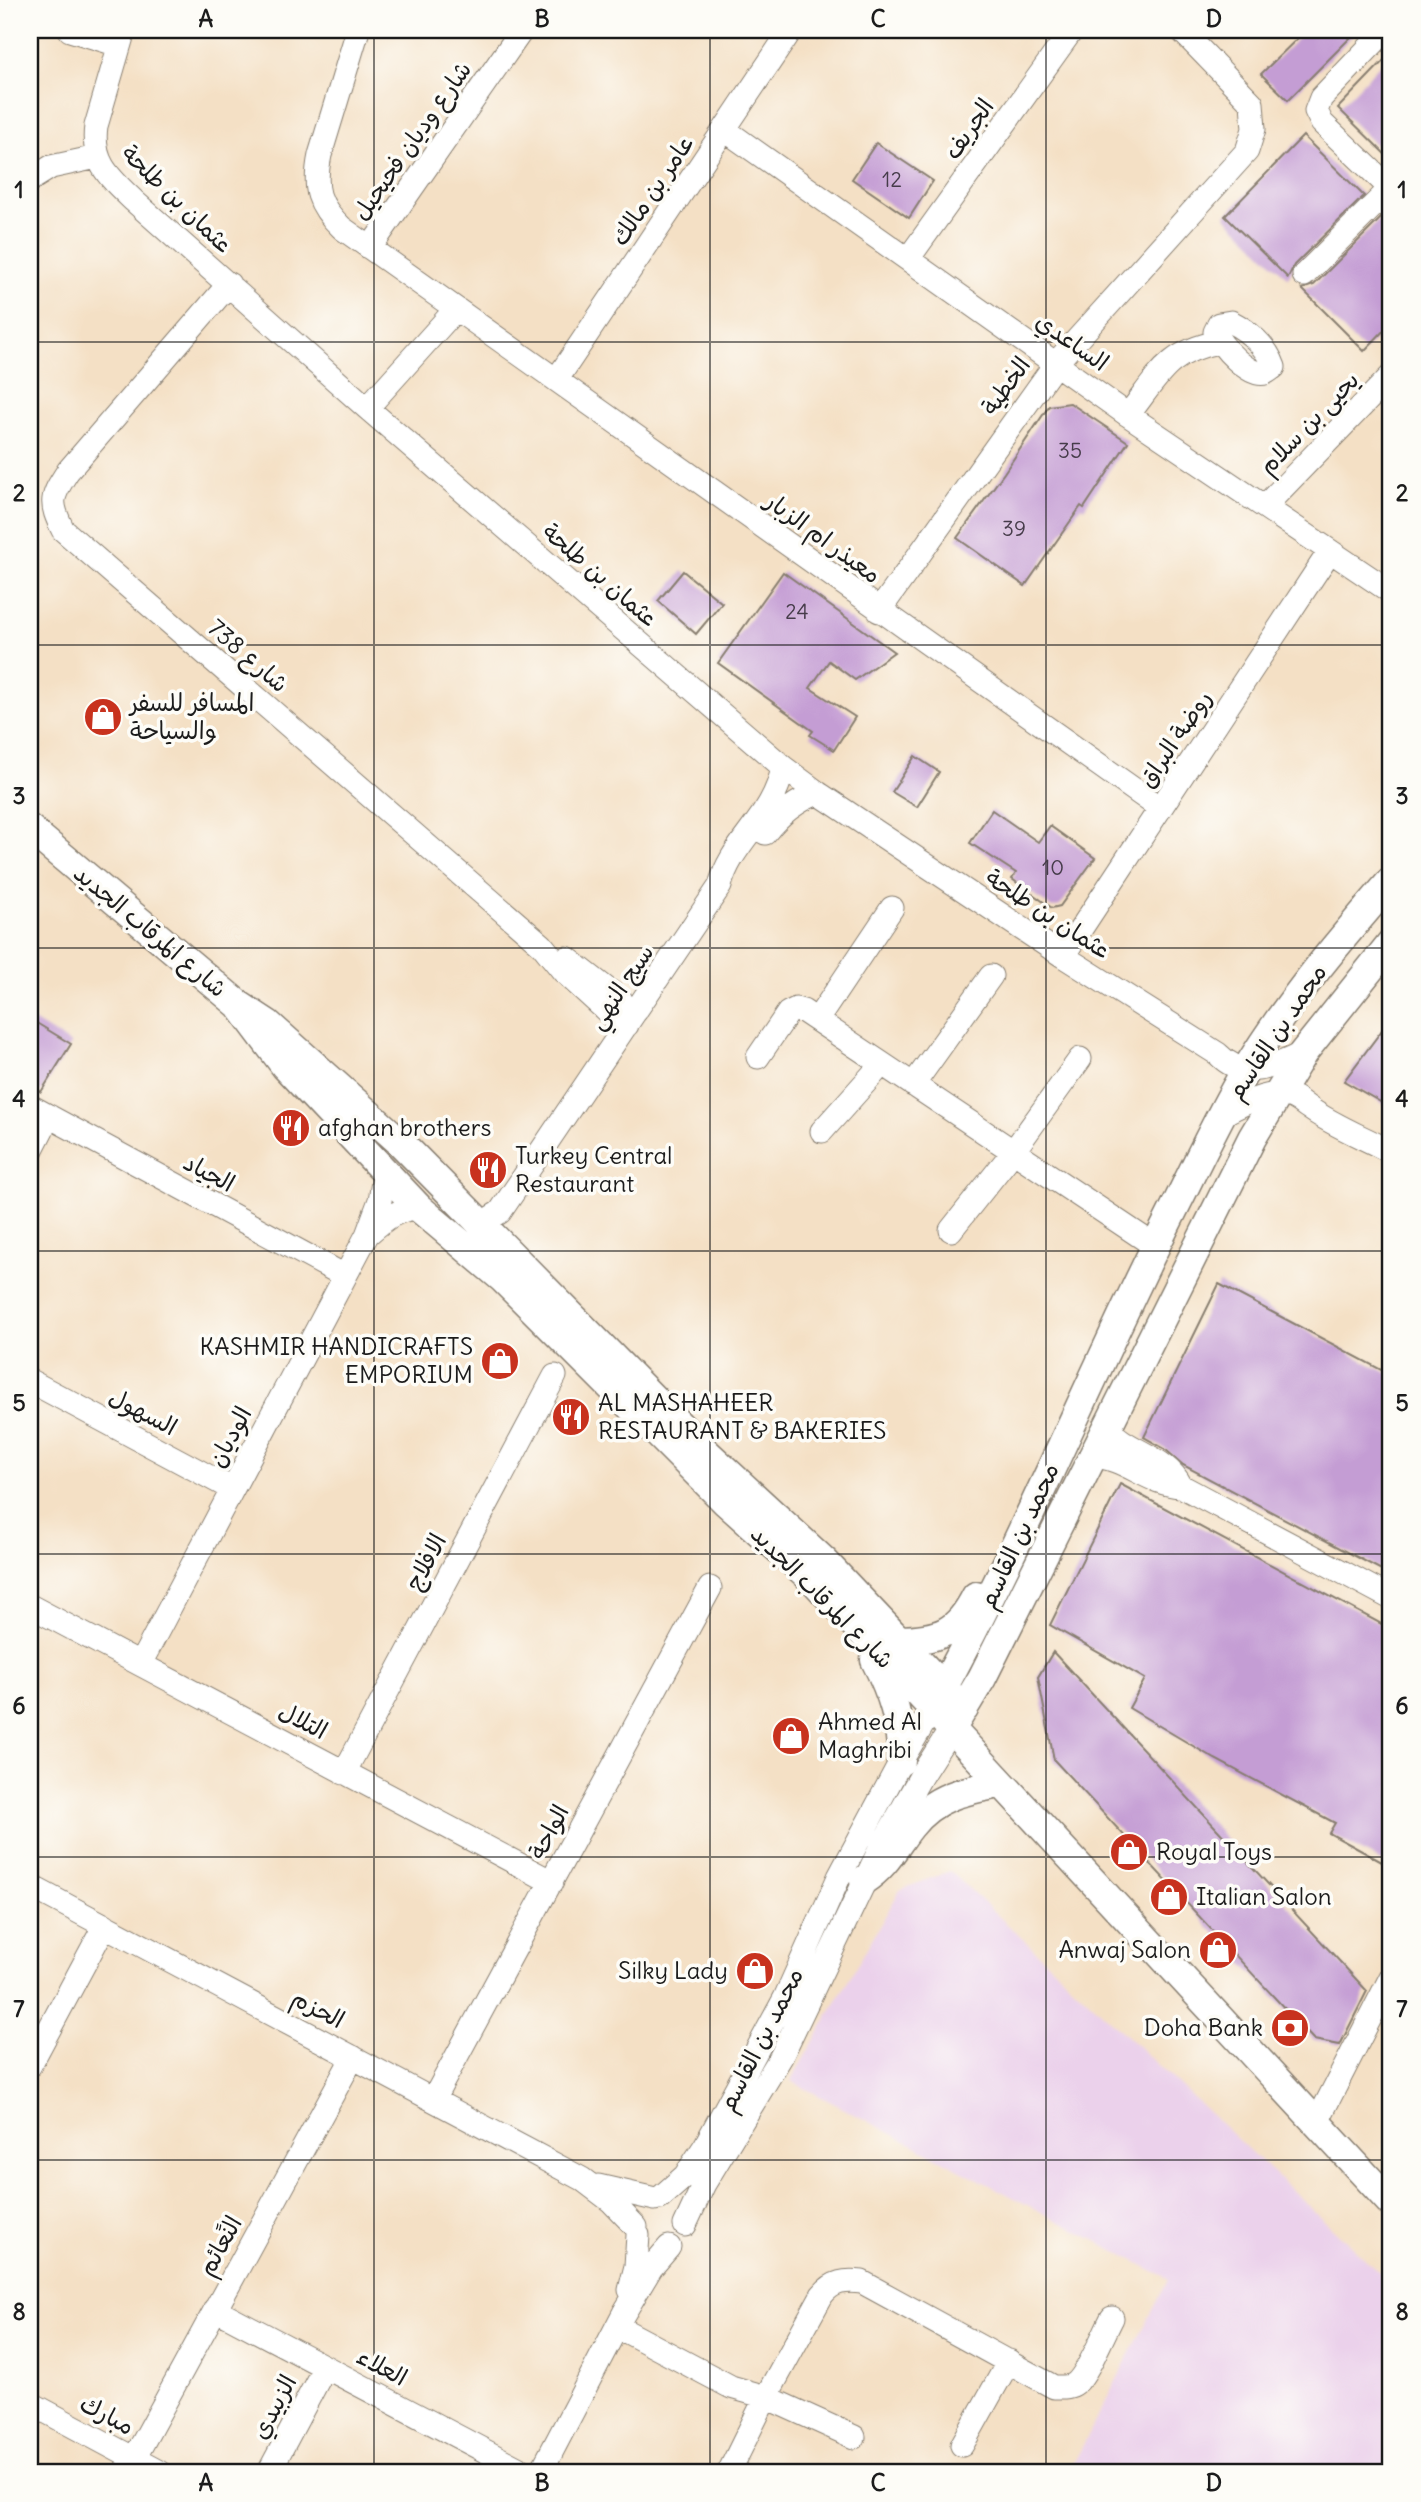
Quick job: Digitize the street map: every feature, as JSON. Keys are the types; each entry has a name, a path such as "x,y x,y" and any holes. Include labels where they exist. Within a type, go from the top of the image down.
{"street":[{"path":"70,30 122,37"},
{"name":"معيذر ام الزبار","path":"358,30 316,176 318,196 327,214 342,228 879,611 1160,808"},
{"name":"شارع وديان فحيحيل","path":"370,248 522,30"},
{"name":"عامر بن مالك","path":"557,379 791,30"},
{"name":"الجريف","path":"908,259 1072,30"},
{"name":"الخطية","path":"879,611 1056,363 1247,152 1254,130 1252,103 1181,30"},
{"path":"1304,275 1391,188 1322,123 1316,111 1321,98 1386,30"},
{"name":"عثمان بن طلحة","path":"122,37 94,141 97,157 120,187 367,408 783,767 1063,956 1231,1065 1246,1071"},
{"name":"الساعدي","path":"725,130 1128,415 1391,592"},
{"path":"30,180 51,167 97,157"},
{"name":"شارع 738","path":"229,284 68,471 54,492 54,511 63,530 542,945 585,970 621,1000 630,1017"},
{"path":"367,408 456,309"},
{"path":"1128,415 1167,364 1188,350 1218,342"},
{"name":"يحيى بن سلام","path":"1265,506 1391,376"},
{"name":"روضة البراق","path":"1063,956 1331,551"},
{"name":"سيج النهي","path":"482,1223 500,1212 720,886 729,863 771,803 783,767"},
{"path":"720,886 733,876 784,812 806,797 818,793"},
{"name":"شارع المرقاب الجديد","path":"30,829 239,1005 268,1024 400,1142 708,1454 824,1561 898,1640 1001,1784 1391,2203"},
{"name":"محمد بن القاسم","path":"685,2225 704,2184 781,2057 864,1880 901,1810 948,1709 1023,1529 1155,1246 1223,1114 1265,1041 1341,939 1391,881"},
{"path":"817,1020 892,908"},
{"name":"محمد بن القاسم","path":"657,2199 685,2176 705,2146 785,1998 827,1901 901,1761 948,1709 982,1678 1235,1169 1270,1107 1303,1053 1391,943"},
{"path":"913,1085 991,976"},
{"name":"شارع المرقاب الجديد","path":"239,1005 285,1066 419,1208 519,1295 726,1502 795,1562 861,1632 948,1709"},
{"path":"758,1057 788,1013 792,1010 803,1011 1155,1246"},
{"path":"1218,1055 1265,1041"},
{"path":"1246,1071 1284,1063 1303,1053"},
{"path":"951,1230 1013,1152 1080,1059"},
{"path":"822,1131 882,1064"},
{"path":"1223,1114 1249,1102 1270,1107 1277,1112 1308,1108 1391,1152"},
{"name":"الجياد","path":"30,1153 39,1111 345,1276"},
{"path":"347,1131 376,1144 450,1211 482,1223"},
{"name":"الوديان","path":"140,1664 367,1235 380,1200 385,1171"},
{"name":"الوديان","path":"367,1235 388,1216 408,1208 419,1208"},
{"name":"الافلاج","path":"344,1773 555,1376"},
{"name":"السهول","path":"30,1381 232,1489"},
{"path":"1106,1427 1118,1439 1165,1465 1181,1486"},
{"path":"1092,1457 1115,1459 1161,1482 1181,1486 1391,1598"},
{"path":"898,1640 936,1637 957,1625 971,1605 1000,1548 1023,1529"},
{"name":"الواحة","path":"433,2100 710,1588"},
{"name":"التلال","path":"30,1606 551,1882"},
{"path":"861,1632 896,1709 902,1743 901,1761"},
{"path":"864,1880 882,1867 911,1825 931,1806 961,1791 1001,1784"},
{"name":"الحزم","path":"30,1886 582,2179 618,2192 657,2199"},
{"path":"30,2065 105,1925"},
{"path":"1317,2122 1391,1977"},
{"name":"النًعائم","path":"134,2459 353,2057"},
{"name":"الحزم","path":"582,2179 611,2201 637,2231"},
{"path":"541,2472 644,2279 669,2247 680,2238 685,2225 681,2209 668,2200 657,2199 642,2206 638,2213 636,2266 622,2319"},
{"path":"637,2231 652,2247 669,2247"},
{"path":"729,2472 766,2397 822,2295 830,2286 846,2280 862,2282 1054,2386 1065,2388 1075,2384 1082,2376 1112,2318"},
{"name":"العلاء","path":"215,2309 525,2472"},
{"path":"622,2319 731,2387 766,2397 854,2437"},
{"path":"962,2445 1009,2361"},
{"name":"الزبيدي","path":"269,2472 325,2367"},
{"name":"مبارك","path":"30,2403 159,2472"}],"shaded area":[{"path":"950,1871 1391,2283 1391,2472 1183,2472 1159,2460 1150,2472 1125,2472 1115,2465 1109,2472 1069,2472 1169,2279 791,2081 900,1890"}],"building":[{"path":"1306,30 1358,30 1288,100 1261,74"},
{"path":"1391,53 1391,160 1338,108"},
{"path":"1303,136 1364,196 1294,265 1288,278 1225,216"},
{"path":"876,143 933,181 909,218 852,179"},
{"path":"1384,215 1391,221 1391,323 1364,351 1302,289 1314,285"},
{"path":"1070,403 1128,442 1084,508 1081,506 1025,586 957,538 1049,406"},
{"path":"683,571 722,603 696,634 658,601"},
{"path":"783,572 894,652 855,680 829,661 810,688 855,717 834,750 810,735 813,731 718,663"},
{"path":"915,756 939,772 917,807 892,792"},
{"path":"992,810 1038,842 1050,826 1095,858 1060,906 1052,908 1012,879 1016,873 970,843"},
{"path":"1391,1018 1391,1108 1344,1081"},
{"path":"30,1019 71,1044 41,1092 30,1086"},
{"path":"1219,1284 1391,1375 1391,1575 1183,1465 1165,1449 1144,1437"},
{"path":"1120,1484 1391,1629 1391,1867 1329,1833 1335,1823 1215,1759 1129,1708 1145,1679 1050,1625"},
{"path":"1053,1652 1367,1991 1340,2045 1314,2040 1054,1760 1038,1677"}],"place":[{"name":"المسافر للسفر والسياحة","path":"103,717"},
{"name":"afghan brothers","path":"291,1128"},
{"name":"Turkey Central Restaurant","path":"488,1170"},
{"name":"KASHMIR HANDICRAFTS EMPORIUM","path":"500,1361"},
{"name":"AL MASHAHEER RESTAURANT & BAKERIES","path":"571,1417"},
{"name":"Ahmed Al Maghribi","path":"791,1736"},
{"name":"Royal Toys","path":"1129,1852"},
{"name":"Italian Salon","path":"1169,1897"},
{"name":"Anwaj Salon","path":"1218,1950"},
{"name":"Silky Lady","path":"755,1971"},
{"name":"Doha Bank","path":"1290,2028"}]}
